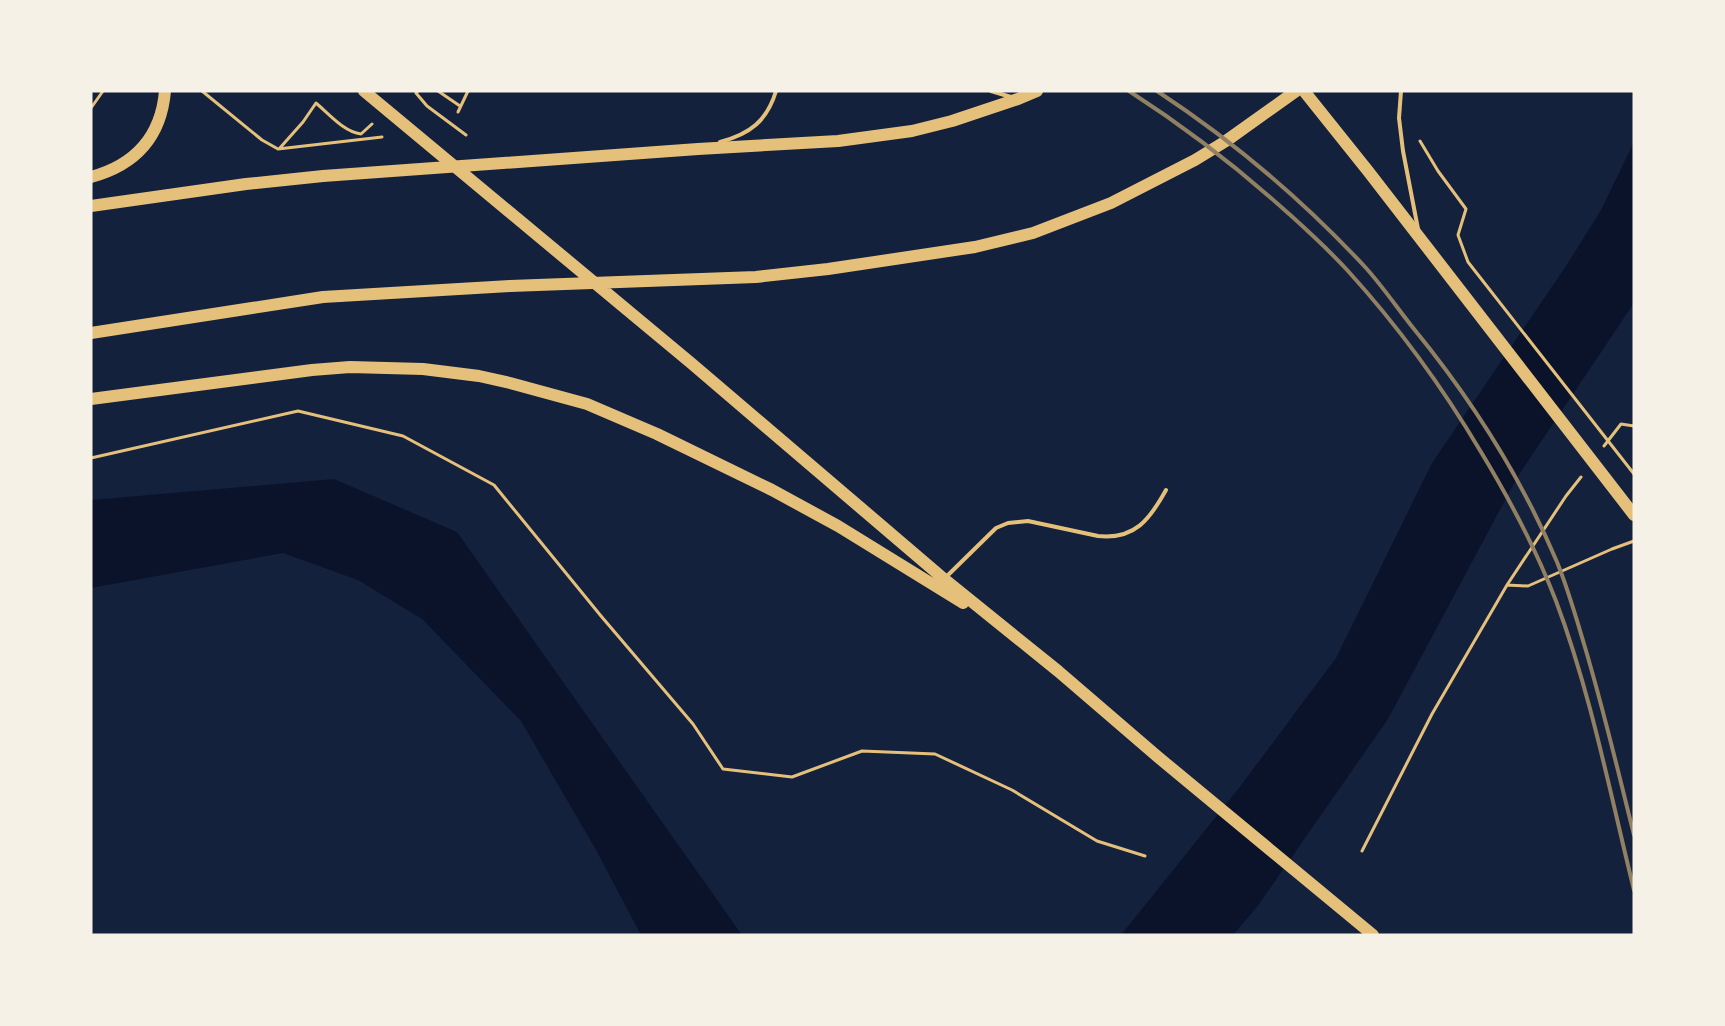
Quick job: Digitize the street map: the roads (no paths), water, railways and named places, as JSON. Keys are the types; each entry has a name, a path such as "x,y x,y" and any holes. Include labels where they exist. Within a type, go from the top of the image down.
{"main road":[{"path":"91,177 118,167 140,151 148,142 159,119 165,91"},
{"path":"364,91 691,362 944,579 1373,935"},
{"path":"91,206 246,184 313,177 698,149 826,142 876,136 952,121 1037,91"},
{"path":"91,333 323,296 510,286 756,277 848,266 974,247 1033,233 1112,203 1195,160 1226,141 1296,91"},
{"path":"1304,91 1634,515"},
{"path":"91,399 312,370 372,366 454,372 543,391 611,413 772,490 879,550 1016,637"}],"lane":[{"path":"698,149 728,140 750,129 767,114 776,91"},
{"path":"991,91 1018,99"},
{"path":"1401,91 1399,118 1403,151 1420,239"},
{"path":"944,579 996,528 1008,523 1028,521 1098,536 1124,535 1146,521 1154,512 1166,490"}],"water":[{"path":"1634,142 1634,303 1518,476 1388,719 1257,907 1233,935 1121,935 1239,788 1336,658 1432,463 1566,266 1601,210"},
{"path":"334,479 457,532 742,935 641,935 596,850 521,721 422,619 358,580 283,553 91,588 91,500"}],"railway":[{"path":"1129,91 1192,134 1250,179 1334,256 1367,292 1402,336 1466,428 1522,525 1556,601 1590,708 1634,890"},
{"path":"1157,91 1213,130 1267,173 1342,243 1372,275 1456,383 1494,440 1528,500 1565,582 1598,691 1634,835"}]}
